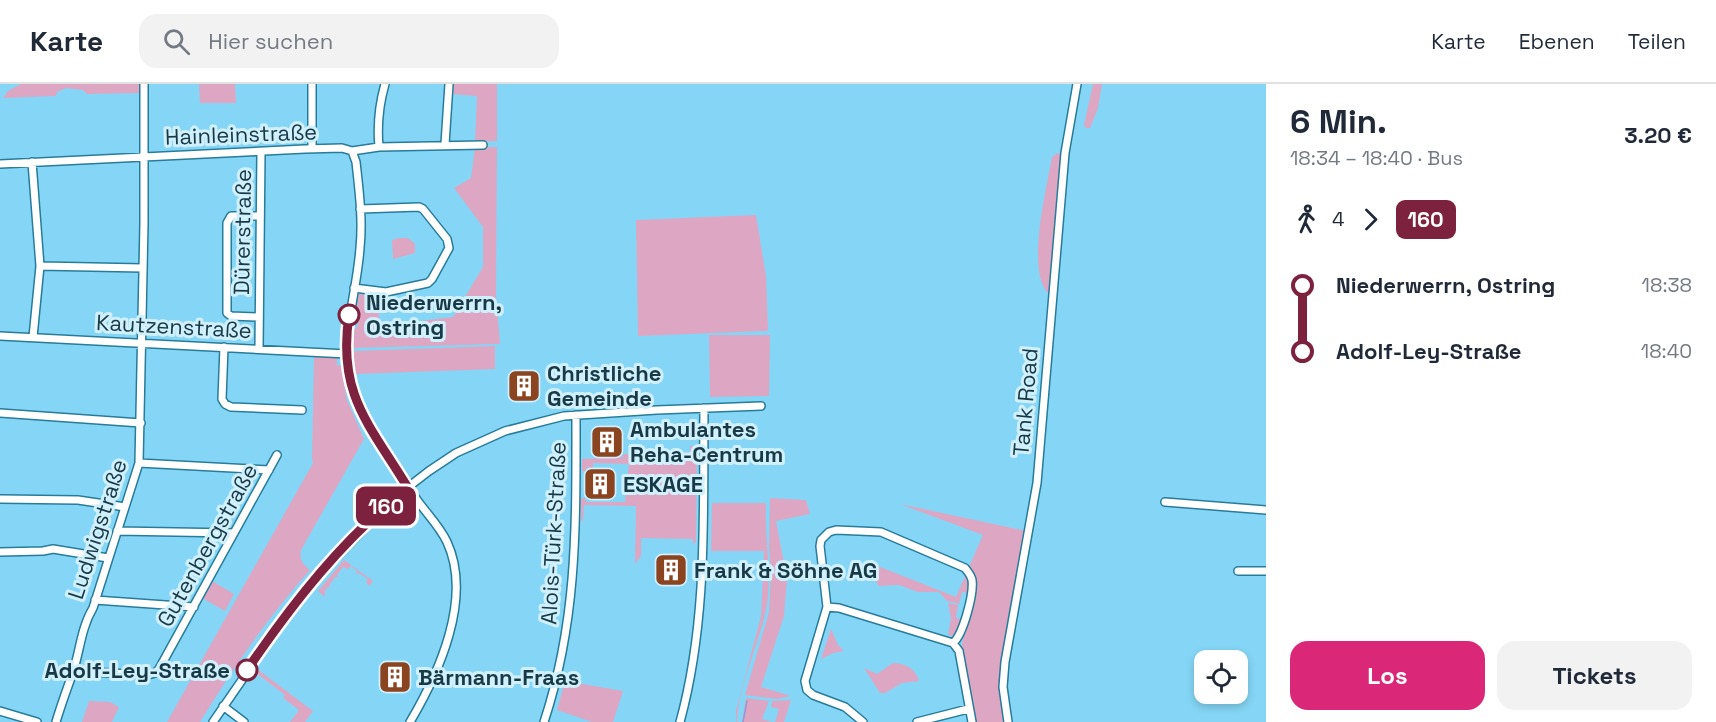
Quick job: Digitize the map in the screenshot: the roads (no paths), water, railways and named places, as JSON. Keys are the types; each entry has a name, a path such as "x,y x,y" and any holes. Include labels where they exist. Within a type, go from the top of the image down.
{"street":[{"name":"Ludwigstraße","path":"56,722 139,463 144,84"},
{"path":"312,84 312,149"},
{"path":"379,147 378,122 385,84"},
{"path":"445,144 449,84"},
{"name":"Tank Road","path":"1008,722 1003,687 1004,668 1036,485 1062,175 1077,84"},
{"name":"Hainleinstraße","path":"0,164 312,149 342,148 352,152 379,147 483,145"},
{"name":"Dürerstraße","path":"259,349 261,152"},
{"path":"352,152 356,162 360,209 360,248 348,324 347,354 350,379 357,405 371,431 446,541 452,555 457,584 446,642 429,687 410,722"},
{"path":"32,162 40,266 33,337"},
{"path":"354,288 386,292 428,283 449,248 447,239 419,207 360,209"},
{"path":"259,317 231,316 227,313 227,219 231,216 260,216"},
{"path":"40,266 143,268"},
{"name":"Kautzenstraße","path":"0,336 347,354"},
{"path":"224,347 222,399 225,404 231,407 302,410"},
{"path":"213,722 272,634 309,587 383,509 441,462 488,438 529,424 576,415 761,406"},
{"path":"680,722 693,658 701,593 704,540 704,408"},
{"path":"0,413 141,423"},
{"name":"Alois-Türk-Straße","path":"544,722 562,657 571,605 575,546 576,415"},
{"name":"Gutenbergstraße","path":"73,671 148,675 159,669 277,455"},
{"path":"139,463 269,470"},
{"path":"0,499 78,500 126,507"},
{"path":"1166,502 1266,510"},
{"path":"863,722 845,707 813,695 806,685 806,673 827,607 820,546 826,534 836,530 881,532 965,568 970,576 972,588 961,634 951,642"},
{"path":"117,531 234,533"},
{"path":"0,552 53,549 108,558"},
{"path":"1238,571 1266,571"},
{"path":"95,600 194,607"},
{"path":"827,607 843,609 951,642 959,651 972,722"},
{"path":"222,706 244,722"},
{"path":"917,722 968,709"},
{"path":"0,711 18,719 37,722"}],"waterway":[{"path":"743,722 747,701"}],"place":[{"name":"Niederwerrn, Ostring","path":"349,315"},
{"name":"Christliche Gemeinde","path":"524,386"},
{"name":"Ambulantes Reha-Centrum","path":"607,442"},
{"name":"ESKAGE","path":"600,484"},
{"name":"Frank & Söhne AG","path":"671,570"},
{"name":"Adolf-Ley-Straße","path":"247,670"},
{"name":"Bärmann-Fraas","path":"395,677"}]}
